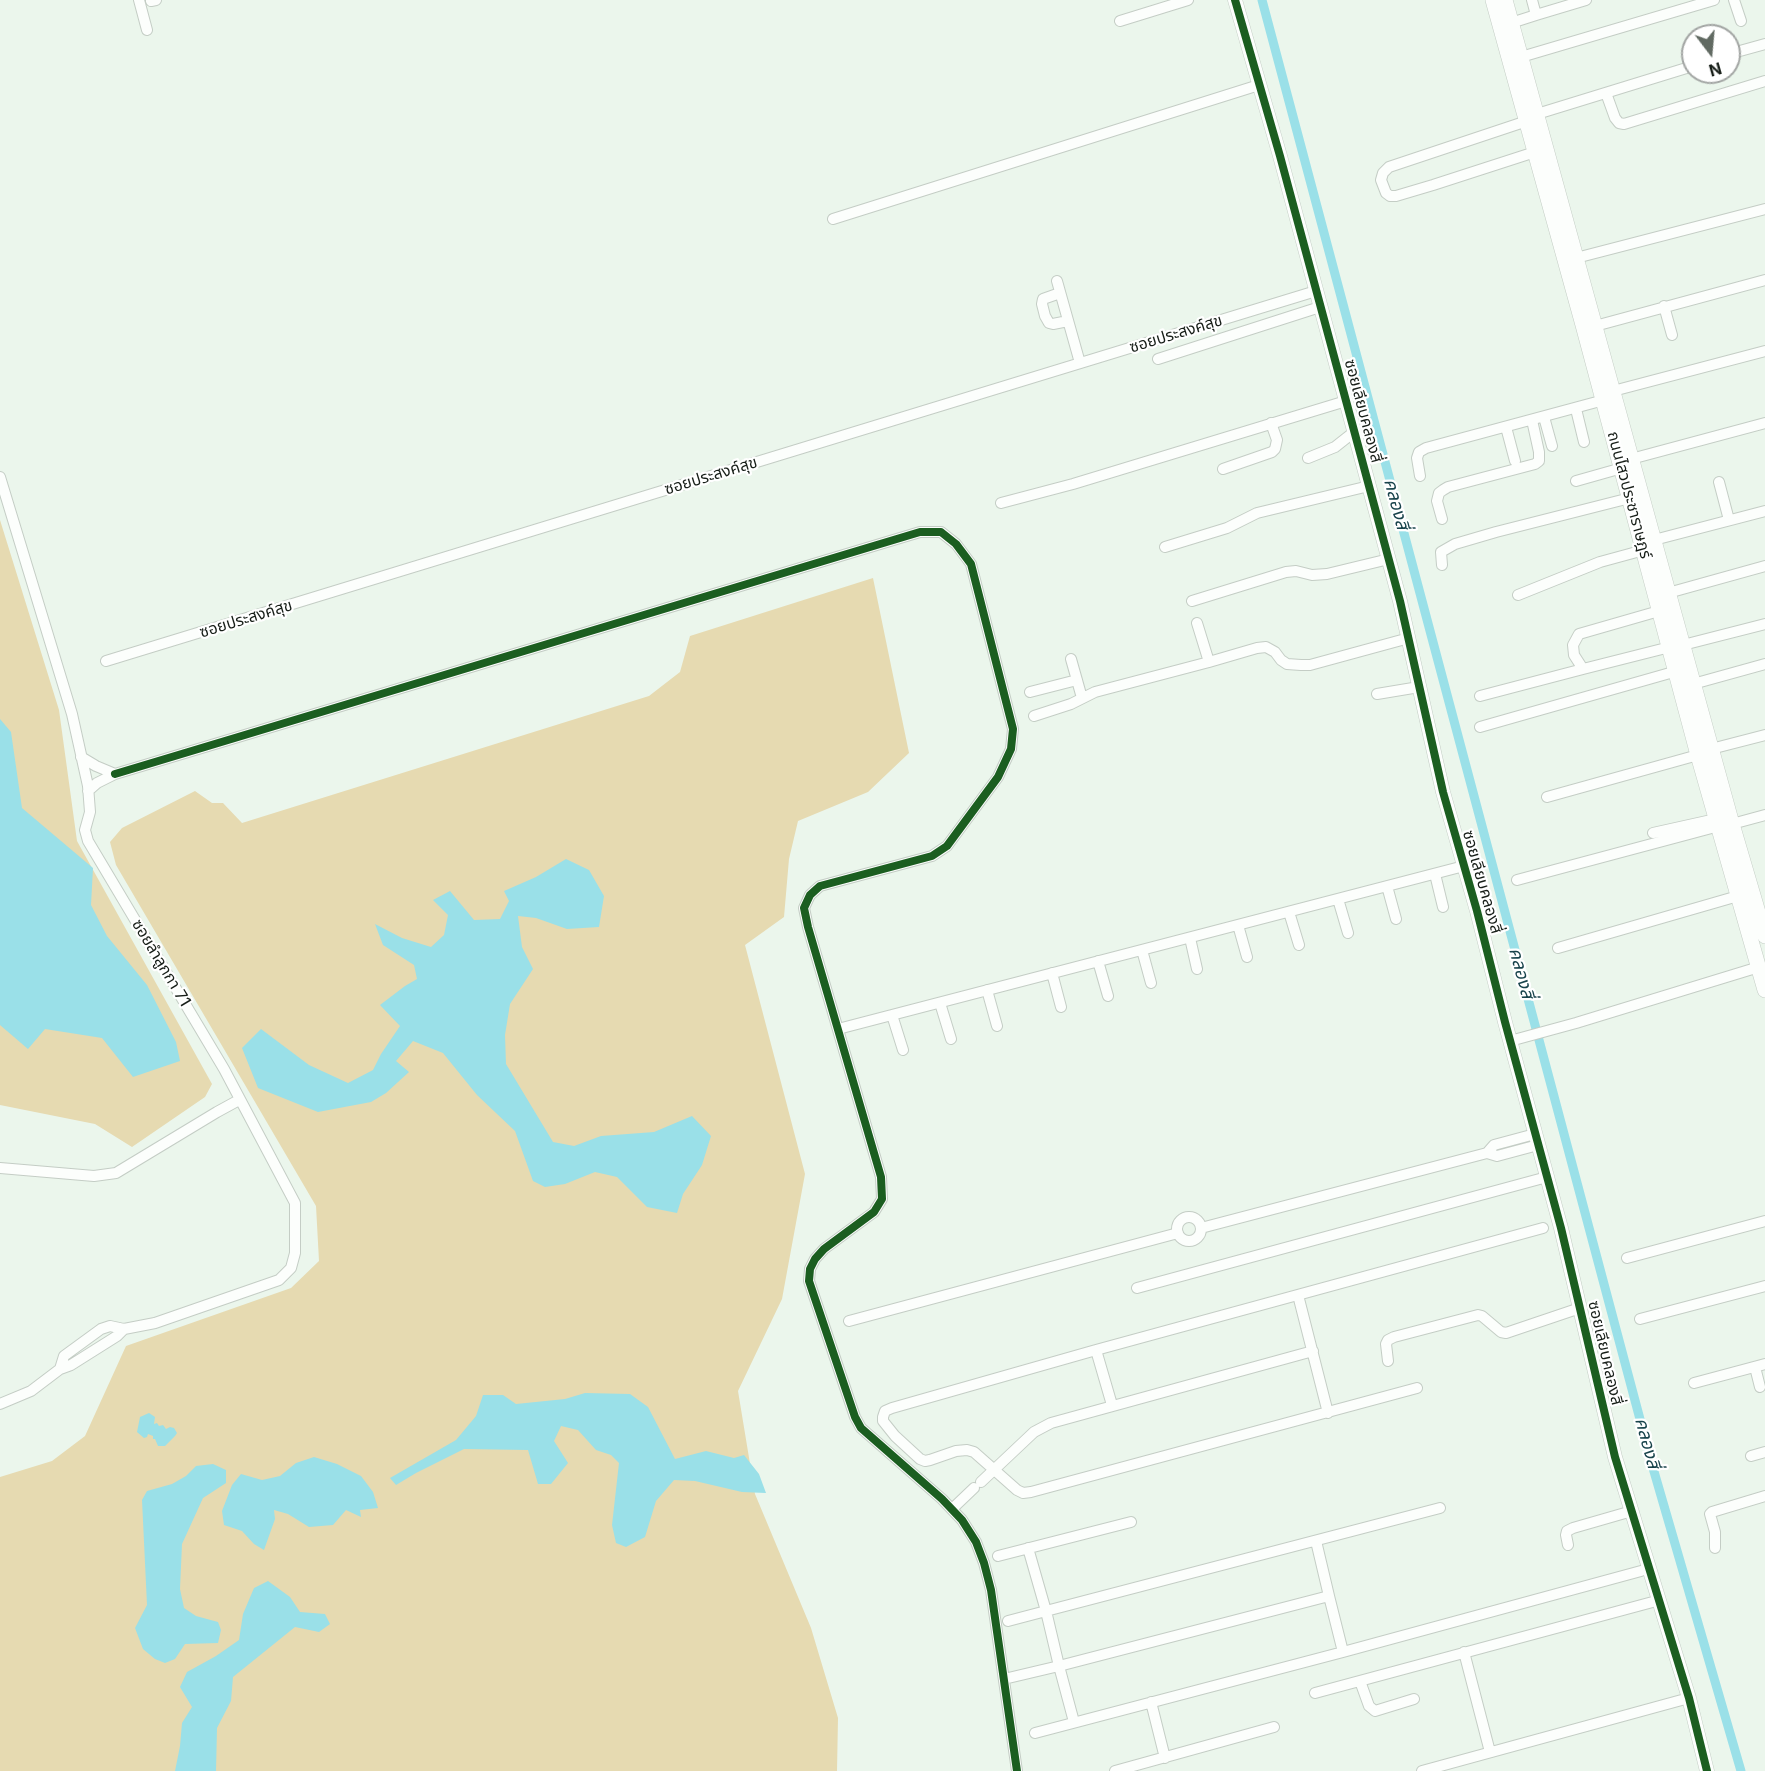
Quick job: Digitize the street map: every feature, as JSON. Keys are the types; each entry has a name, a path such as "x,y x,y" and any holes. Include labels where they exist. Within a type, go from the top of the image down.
{"main road":[{"name":"ถนนไสวประชาราษฎร์","path":"1493,0 1576,258 1595,326 1608,396"},
{"name":"ถนนไสวประชาราษฎร์","path":"1505,0 1521,57 1532,118 1535,152 1627,463 1651,552 1659,611 1694,684 1705,752 1722,823 1752,893 1765,936"},
{"name":"ถนนไสวประชาราษฎร์","path":"1627,463 1630,498 1668,592 1676,646 1677,671 1705,752"},
{"name":"ถนนไสวประชาราษฎร์","path":"1752,893 1758,967 1765,990"}],"street":[{"path":"139,0 147,30"},
{"path":"1120,21 1188,0"},
{"name":"ซอยเลียบคลองสี่","path":"1234,0 1389,559 1443,792 1515,1039 1537,1139 1616,1457 1689,1698 1707,1771"},
{"path":"1532,0 1536,15"},
{"path":"1512,23 1586,0"},
{"path":"1521,57 1714,0"},
{"path":"1734,0 1741,21"},
{"path":"1741,51 1765,44"},
{"path":"1535,152 1396,196 1386,193 1382,180 1383,173 1389,167 1681,70"},
{"path":"1606,93 1615,118 1619,123 1624,124 1765,81"},
{"path":"833,219 1259,85"},
{"path":"1576,258 1765,209"},
{"path":"1595,326 1765,280"},
{"path":"1068,321 1053,324 1049,323 1045,316 1043,299 1058,287 1068,321 1080,363"},
{"name":"ซอยประสงค์สุข","path":"106,662 1316,291"},
{"path":"1664,306 1672,335"},
{"path":"1158,360 1320,308"},
{"path":"1420,476 1417,458 1419,452 1426,447 1575,409 1608,396 1765,351"},
{"path":"1001,503 1073,484 1346,401"},
{"path":"1575,409 1584,442"},
{"path":"1538,419 1552,446"},
{"path":"1442,519 1437,501 1439,493 1448,487 1539,461 1538,419"},
{"path":"1223,469 1272,452 1277,440 1271,423"},
{"path":"1576,481 1627,463 1765,423"},
{"path":"1506,427 1515,461"},
{"path":"1308,458 1335,447 1354,432"},
{"name":"ซอยลำลูกกา 71","path":"0,477 72,714 88,790 90,812 85,830 88,842 224,1069 295,1203 295,1253 291,1268 279,1280 155,1323 124,1329 110,1326 101,1329 64,1356 60,1369"},
{"path":"1719,482 1729,520"},
{"path":"1165,547 1227,528 1257,513 1369,486"},
{"path":"1442,565 1441,552 1455,544 1496,531 1630,498"},
{"path":"1518,595 1600,562 1651,552 1729,520 1765,511"},
{"path":"88,790 115,774 920,532 940,532 956,544 971,564 1013,729 1011,749 998,777 947,846 932,856 820,886 810,895 804,908 881,1177 882,1199 874,1212 824,1249 815,1259 810,1269 809,1281 855,1418 861,1428 952,1509 976,1542 991,1590 1017,1771"},
{"path":"1192,601 1286,572 1327,574 1389,559"},
{"path":"1668,592 1765,566"},
{"path":"1583,669 1574,655 1573,645 1580,634 1659,611"},
{"path":"1197,622 1209,662"},
{"path":"1480,696 1765,624"},
{"path":"1034,717 1071,704 1095,692 1245,651 1266,647 1287,664 1310,665 1409,638"},
{"path":"1071,659 1082,698"},
{"path":"1694,684 1765,664"},
{"path":"1480,727 1677,671"},
{"path":"1030,692 1077,680"},
{"path":"1377,694 1419,687"},
{"path":"1547,797 1765,735"},
{"path":"81,757 115,774"},
{"path":"1653,833 1765,815"},
{"path":"1517,880 1722,823"},
{"path":"838,1029 1464,866"},
{"path":"1435,874 1443,907"},
{"path":"1387,886 1396,919"},
{"path":"1558,948 1752,893"},
{"path":"1338,899 1348,933"},
{"path":"1288,912 1299,945"},
{"path":"1238,925 1246,957"},
{"path":"1190,938 1197,969"},
{"path":"1142,950 1151,983"},
{"path":"1098,961 1108,996"},
{"path":"1515,1039 1758,967"},
{"path":"1052,973 1061,1007"},
{"path":"987,990 997,1026"},
{"path":"940,1003 951,1039"},
{"path":"892,1015 903,1050"},
{"path":"0,1168 94,1176 116,1173 239,1100"},
{"path":"1201,1228 1487,1153 1494,1146 1537,1139"},
{"path":"1137,1288 1547,1177"},
{"path":"1187,1218 1196,1220 1201,1228 1198,1237 1189,1241 1180,1238 1178,1233 1179,1224 1187,1218"},
{"path":"1627,1258 1765,1221"},
{"path":"1417,1388 1031,1492 1017,1490 974,1452 956,1451 930,1460 920,1459 895,1436 884,1421 883,1414 892,1408 1096,1350 1543,1228"},
{"path":"849,1321 1178,1233"},
{"path":"1640,1319 1765,1286"},
{"path":"1298,1295 1328,1413"},
{"path":"1388,1360 1386,1344 1394,1337 1478,1315 1500,1332 1506,1333 1580,1308"},
{"path":"0,1404 31,1391 60,1369 71,1365 117,1336 124,1329"},
{"path":"80,1343 88,1354"},
{"path":"1096,1350 1112,1405"},
{"path":"952,1509 1041,1427 1112,1405 1313,1351"},
{"path":"1694,1383 1760,1366 1760,1387"},
{"path":"1751,1456 1765,1452"},
{"path":"1715,1548 1715,1532 1710,1514 1765,1496"},
{"path":"1008,1621 1440,1508"},
{"path":"1568,1545 1567,1531 1632,1511"},
{"path":"998,1556 1131,1522"},
{"path":"1316,1540 1342,1652"},
{"path":"1028,1548 1074,1722"},
{"path":"1035,1733 1641,1571"},
{"path":"1004,1679 1329,1596"},
{"path":"1315,1693 1660,1600"},
{"path":"1464,1652 1490,1752"},
{"path":"1360,1681 1369,1706 1375,1711 1414,1699"},
{"path":"1422,1771 1689,1698"},
{"path":"1151,1702 1165,1758"},
{"path":"1115,1771 1275,1727"}],"shaded area":[{"path":"0,520 59,710 77,841 212,1084 205,1097 132,1147 95,1124 0,1105"},
{"path":"873,578 909,753 868,792 798,821 789,859 784,917 745,945 805,1174 782,1299 738,1391 755,1494 811,1628 838,1718 837,1771 0,1771 0,1477 52,1461 85,1436 126,1346 291,1288 319,1261 316,1206 116,865 110,842 122,828 195,791 212,803 223,803 242,823 649,696 680,672 690,636"}],"water":[{"path":"0,719 11,732 22,808 93,868 91,905 107,936 147,985 176,1042 180,1061 133,1077 102,1038 45,1029 28,1049 0,1025"},
{"path":"566,859 589,870 604,896 599,927 567,929 536,918 518,916 522,947 533,969 510,1004 505,1035 506,1064 553,1142 574,1146 601,1136 654,1132 692,1116 711,1136 702,1165 683,1194 677,1213 647,1207 617,1177 595,1172 565,1184 545,1187 533,1181 515,1131 477,1095 443,1053 413,1041 396,1061 409,1072 386,1093 371,1102 318,1112 258,1088 242,1048 261,1029 309,1065 348,1083 373,1070 400,1026 380,1005 417,979 414,965 383,945 375,924 402,938 431,947 444,935 448,915 433,900 450,891 474,920 500,919 509,901 504,891 536,877"},
{"path":"585,1393 630,1394 648,1407 675,1459 706,1451 734,1458 744,1455 759,1474 766,1493 742,1492 695,1481 674,1480 656,1501 645,1537 626,1547 616,1543 612,1525 619,1463 611,1455 596,1450 578,1430 561,1426 554,1441 568,1463 551,1484 538,1484 528,1450 464,1449 396,1485 390,1478 456,1440 476,1416 483,1395 503,1395 516,1404 565,1399"},
{"path":"149,1413 155,1417 154,1424 163,1425 166,1429 174,1428 177,1433 165,1446 158,1446 153,1436 148,1434 144,1438 137,1432 140,1417"},
{"path":"314,1457 337,1464 361,1476 373,1492 378,1508 360,1510 361,1517 346,1510 333,1525 309,1527 288,1514 274,1510 275,1519 264,1550 254,1544 242,1531 224,1525 222,1511 232,1485 241,1474 262,1480 280,1476 296,1463"},
{"path":"213,1464 226,1470 226,1483 203,1498 182,1544 180,1589 184,1608 196,1616 218,1622 221,1630 218,1643 185,1644 175,1659 165,1663 155,1659 143,1649 135,1628 147,1605 142,1500 147,1491 172,1484 186,1476 196,1466"},
{"path":"268,1581 290,1597 300,1612 325,1614 330,1624 319,1632 295,1627 233,1677 231,1701 217,1728 216,1771 175,1771 182,1723 192,1707 180,1687 187,1672 239,1640 243,1614 254,1588"}],"waterway":[{"name":"คลองสี่","path":"1262,0 1653,1468 1741,1771"}],"cycle path":[{"path":"1235,0 1280,156 1400,601 1443,792 1561,1228 1615,1457 1689,1698 1707,1771"},
{"path":"115,774 920,532 941,532 956,544 971,564 1013,729 1011,749 998,777 947,846 932,856 820,886 810,895 804,908 881,1177 882,1199 874,1212 824,1249 815,1259 810,1269 809,1281 855,1417 861,1428 942,1499 962,1520 976,1542 991,1590 1017,1771"}]}
